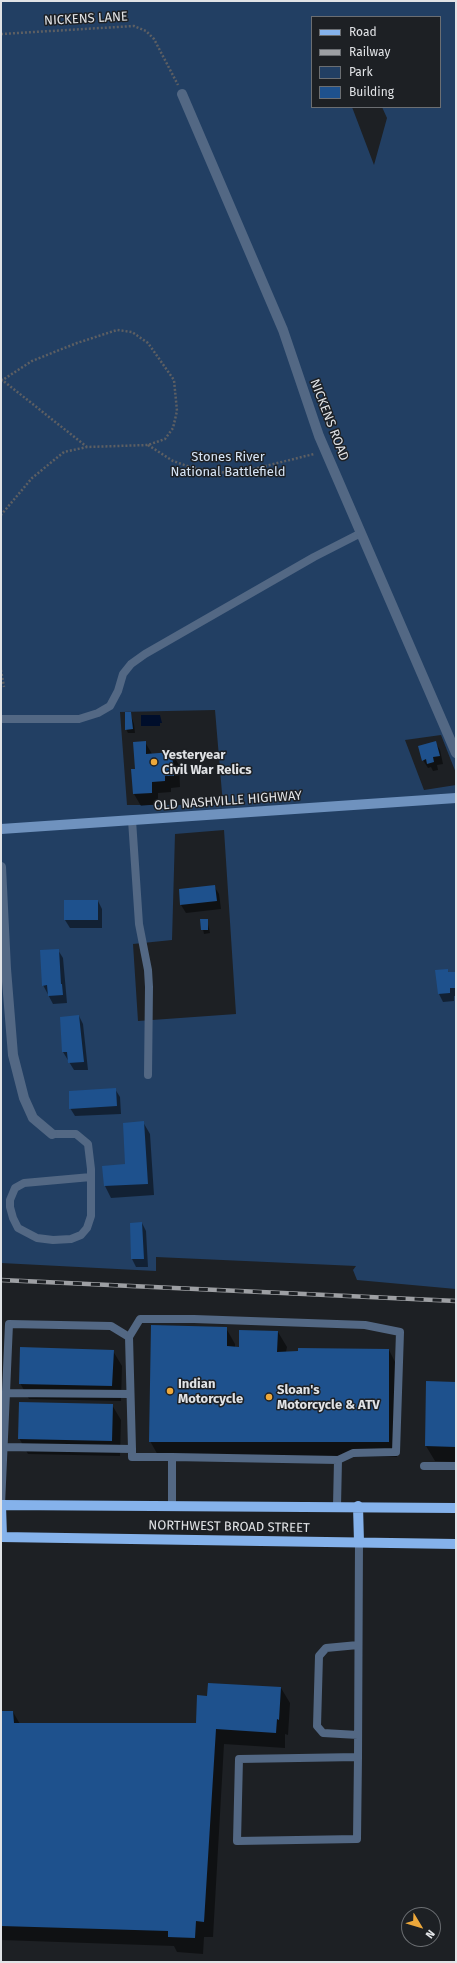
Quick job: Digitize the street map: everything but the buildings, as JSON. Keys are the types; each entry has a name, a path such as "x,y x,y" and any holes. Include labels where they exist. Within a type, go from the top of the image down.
{"main road":[{"name":"OLD NASHVILLE HIGHWAY","path":"1,829 456,798"},
{"name":"NORTHWEST BROAD STREET","path":"1,1505 358,1506 456,1508"},
{"path":"1,1505 1,1537"},
{"path":"358,1506 358,1542"},
{"name":"NORTHWEST BROAD STREET","path":"1,1537 456,1544"}],"street":[{"name":"NICKENS ROAD","path":"182,94 283,330 326,450 456,753"},
{"path":"1,867 6,969 13,1055 24,1098 33,1118 52,1134"}],"lane":[{"path":"1,719 79,719 98,713 110,706 118,691 123,674 131,664 145,654 320,554 361,533"},
{"path":"132,820 139,924 148,970 148,1075"},
{"path":"52,1134 76,1134 88,1144 91,1177 91,1216 87,1228 81,1235 71,1239 37,1238 18,1228 10,1207 10,1200 15,1188 24,1183 91,1177"},
{"path":"140,1318 365,1325 400,1332 396,1452 353,1453 338,1460 132,1457 129,1337 140,1318"},
{"path":"1,1505 9,1324 111,1326 129,1337"},
{"path":"6,1393 130,1394"},
{"path":"4,1447 132,1449"},
{"path":"172,1458 172,1506"},
{"path":"337,1506 338,1460"},
{"path":"424,1466 456,1466"},
{"path":"358,1542 358,1645 358,1735 358,1758 358,1840 237,1841 239,1759 358,1758"},
{"path":"358,1645 326,1648 319,1656 317,1726 323,1733 358,1735"}],"path":[{"name":"NICKENS LANE","path":"1,34 134,26 146,31 154,39 182,94"},
{"path":"1,515 32,478 64,452 87,447 148,445 165,439 173,428 177,411 174,380 148,343 132,332 118,330 77,343 32,361 1,380 87,447"},
{"path":"148,445 173,461 190,467 233,474 326,450"},
{"path":"1,670 4,687"}],"green space":[{"name":"Stones River National Battlefield","path":"1,1 456,1 456,773 441,735 405,740 424,790 456,785 456,1289 357,1280 353,1270 356,1266 156,1257 156,1271 1,1263","holes":["215,710 223,805 127,805 120,712","224,830 236,1014 138,1021 133,944 172,940 175,834"]}],"shaded area":[{"path":"141,715 160,715 162,723 160,723 160,726 141,726"}],"railway":[{"path":"1,1280 456,1301"}],"place":[{"name":"Yesteryear Civil War Relics","path":"154,762"},
{"name":"Indian Motorcycle","path":"170,1391"},
{"name":"Sloan's Motorcycle & ATV","path":"269,1397"}]}
